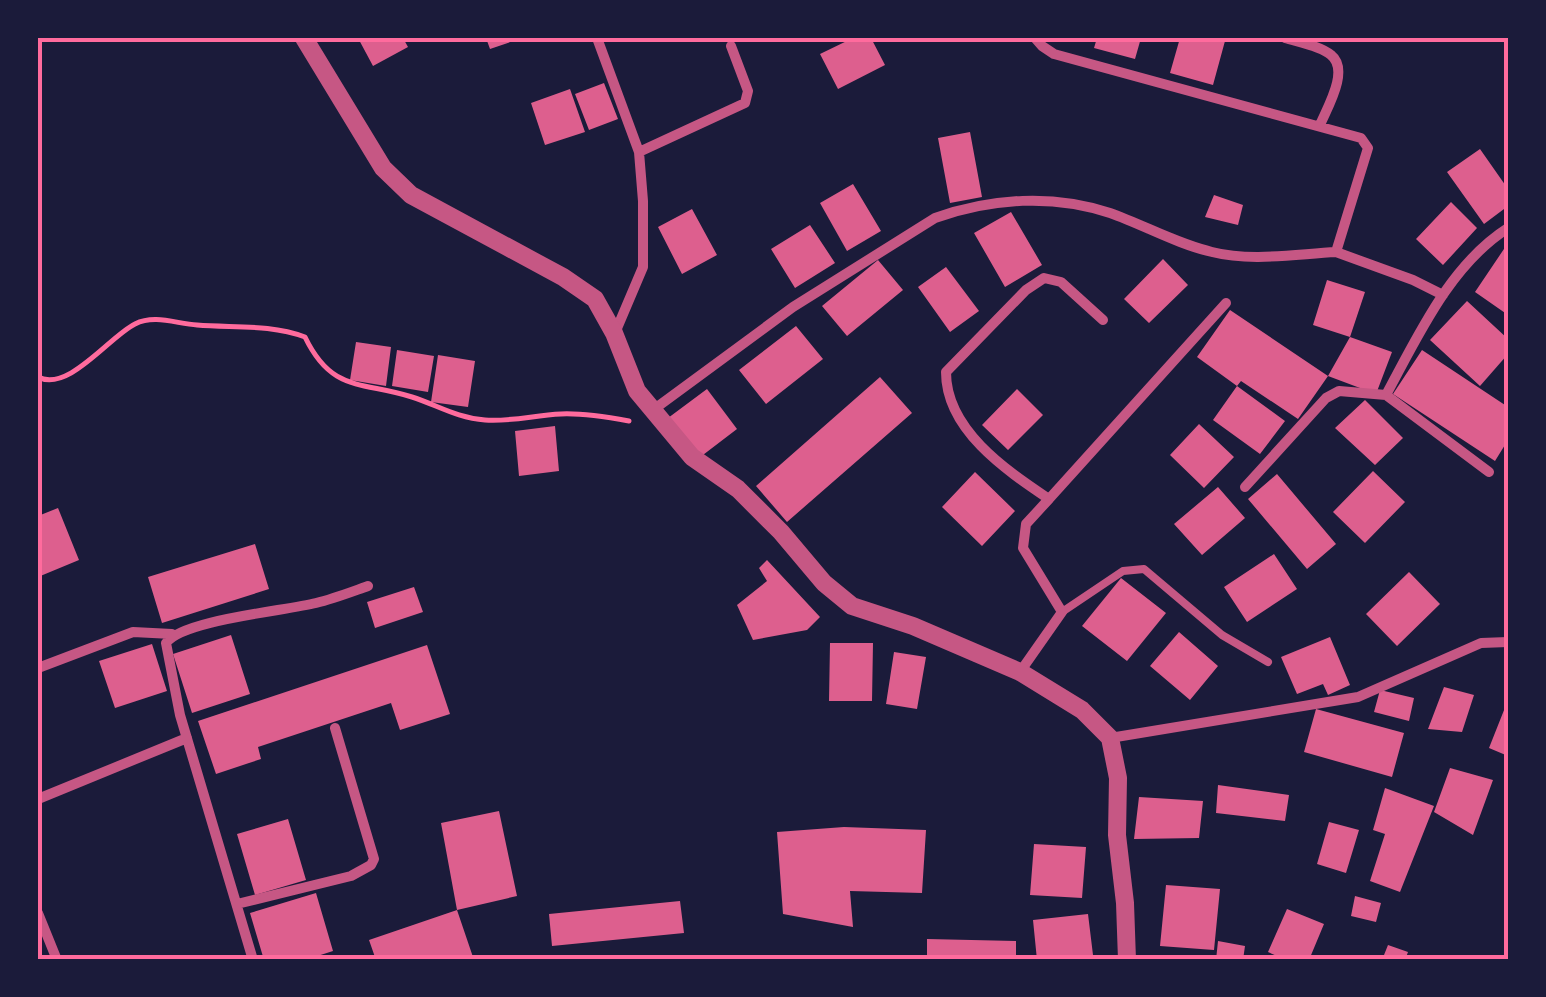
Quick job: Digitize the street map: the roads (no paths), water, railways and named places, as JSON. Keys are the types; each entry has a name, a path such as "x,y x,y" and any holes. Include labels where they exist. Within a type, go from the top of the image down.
{"street":[{"path":"304,38 374,155 411,195 564,277 595,300 614,333 637,391 692,456 738,489 824,583 852,606 914,626 1020,672 1082,710 1110,738 1118,778 1117,835 1126,904 1127,960"},
{"path":"597,38 639,152 643,266 614,333"},
{"path":"1035,38 1054,54 1360,138 1368,148 1336,252"},
{"path":"1285,38 1331,54 1338,64 1338,77 1320,125"},
{"path":"639,152 746,103 748,91 732,46"},
{"path":"653,410 792,307 935,218 955,210 1020,200 1060,200 1108,212 1208,252 1234,256 1336,252 1443,295"},
{"path":"1386,395 1443,295 1490,240 1508,228"},
{"path":"1050,498 997,464 977,440 946,389 946,372 1026,290 1044,278 1060,282 1103,320"},
{"path":"1020,672 1062,612 1023,548 1026,524 1226,303"},
{"path":"1245,487 1326,398 1339,391 1386,395 1489,472"},
{"path":"38,668 133,632 172,634 317,603 368,586"},
{"path":"172,634 166,643 168,669 253,960"},
{"path":"1110,738 1358,697 1481,643 1508,642"},
{"path":"237,904 352,876 372,865 374,858 335,728"},
{"path":"38,799 187,738"},
{"path":"38,913 56,960"}],"lane":[{"path":"1062,612 1123,571 1144,569 1222,635 1268,662"}]}
